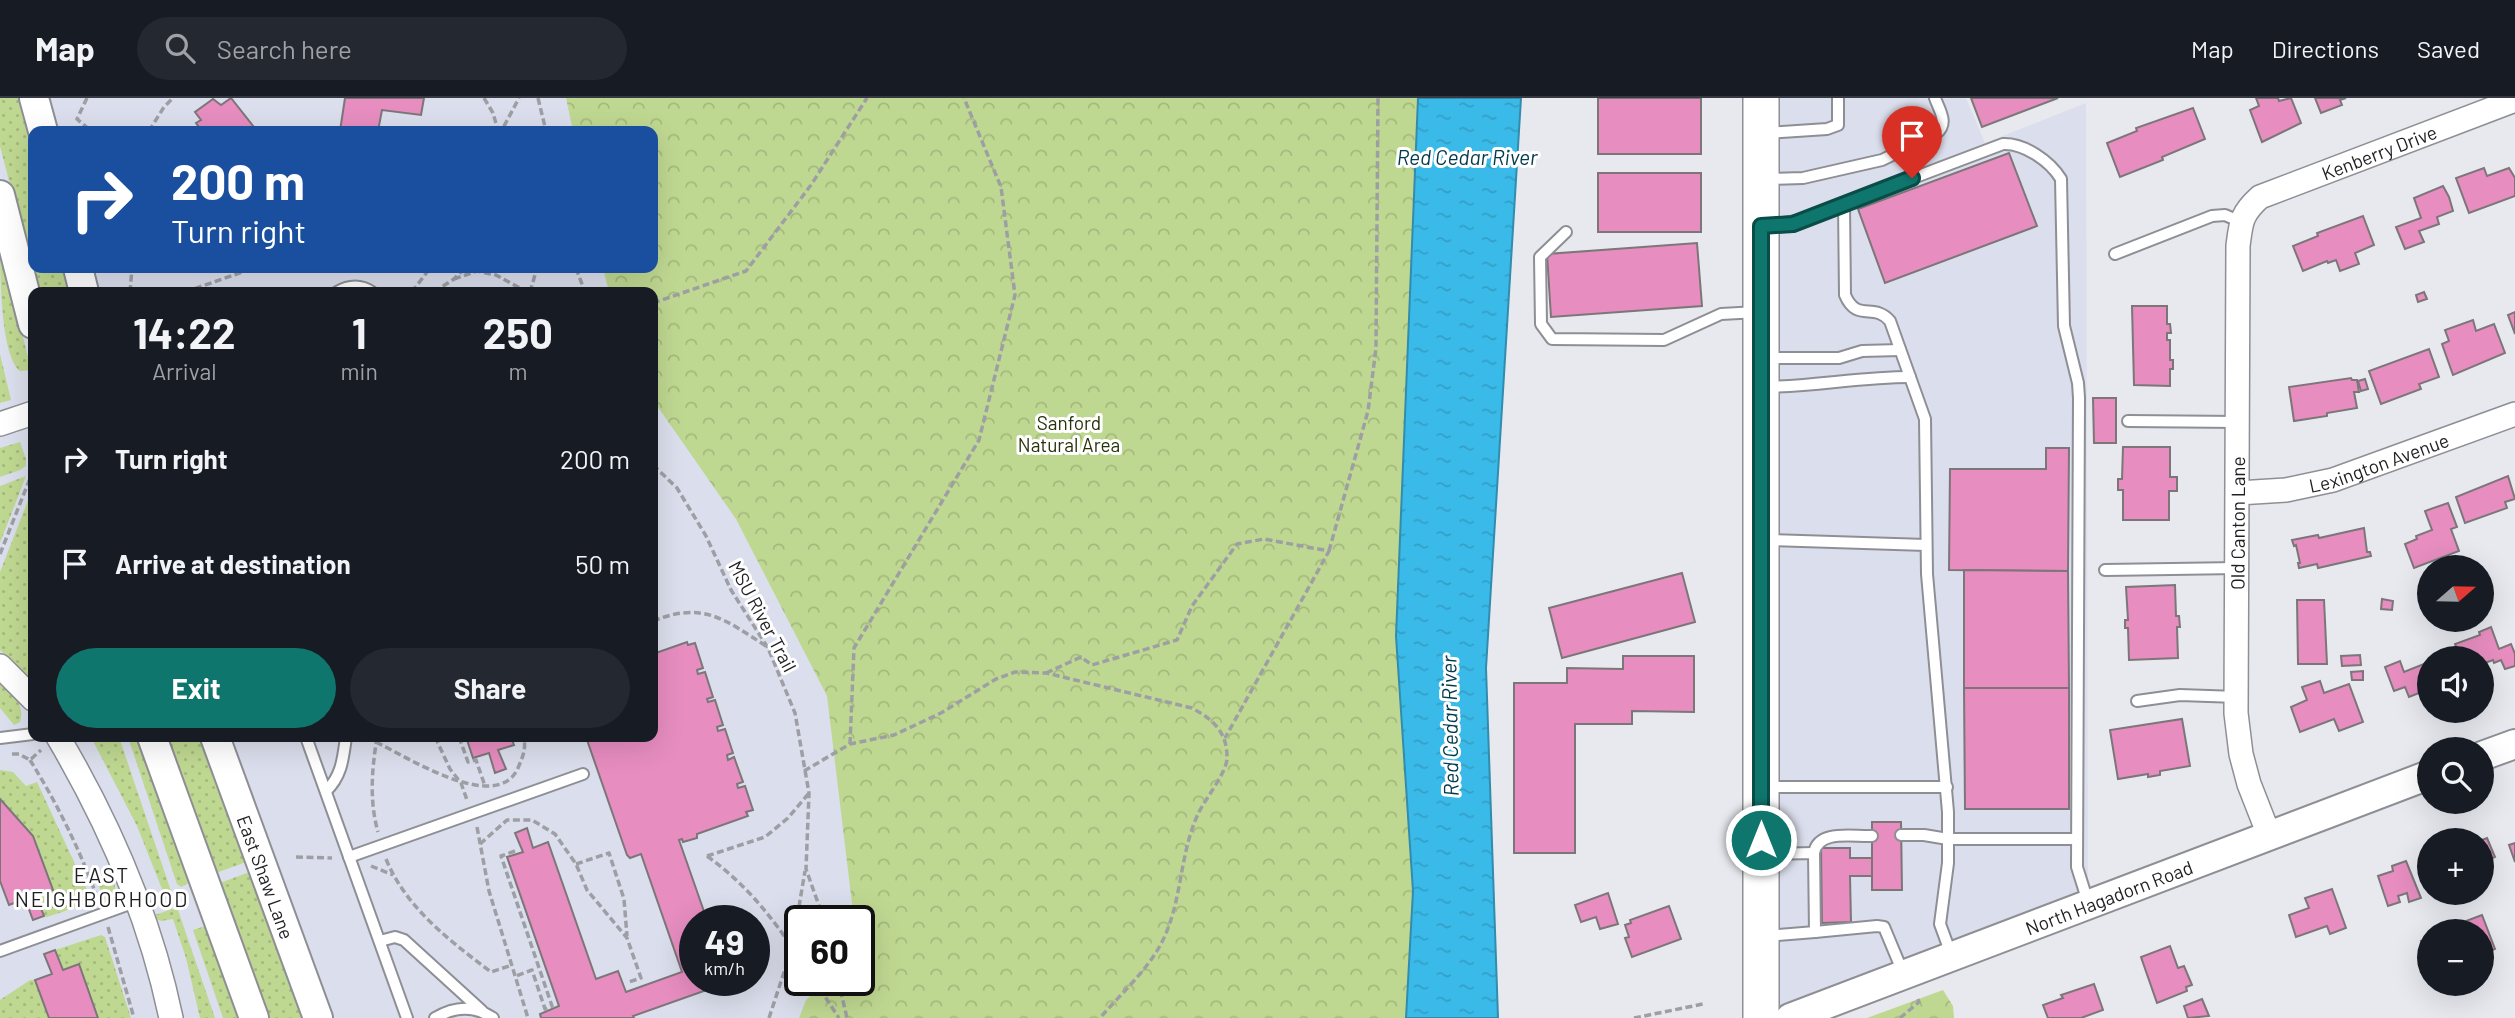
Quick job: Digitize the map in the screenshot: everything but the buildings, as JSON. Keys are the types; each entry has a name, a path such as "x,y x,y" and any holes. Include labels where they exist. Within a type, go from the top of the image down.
{"main road":[{"path":"1761,98 1761,1018"}],"street":[{"path":"34,98 42,126"},
{"name":"Kenberry Drive","path":"2244,215 2260,197 2515,100"},
{"path":"0,195 28,304"},
{"name":"Old Canton Lane","path":"2244,215 2238,246 2237,697 2241,754 2249,784 2269,835"},
{"name":"Lexington Avenue","path":"2238,493 2286,490 2333,480 2515,414"},
{"path":"0,424 28,415"},
{"path":"0,666 28,694"},
{"path":"61,742 102,816 138,901 171,1018"},
{"path":"154,742 254,1018"},
{"name":"East Shaw Lane","path":"217,742 318,1018"},
{"path":"2494,752 2515,744"},
{"name":"North Hagadorn Road","path":"1790,1018 1910,986 1952,957 2417,780"}],"lane":[{"path":"1761,134 1827,129 1838,125 1838,98"},
{"path":"1761,179 1803,178 1882,160 1943,129 1944,122 1935,98"},
{"path":"1761,226 1793,224 2003,144 2025,148 2055,170 2060,179 2063,191 2064,326 2079,398 2077,867 2089,904"},
{"path":"1843,204 1845,296 1849,306 1856,311 1884,314 1889,321 1926,419 1927,574 1947,786 1948,839 1940,924 1952,957"},
{"path":"2115,254 2212,216 2244,215"},
{"path":"1566,232 1540,257 1541,324 1552,339 1664,340 1707,318 1721,314 1761,312"},
{"path":"1761,373 1862,351 1900,350"},
{"path":"1761,373 1802,386 1874,377 1910,377"},
{"path":"2127,421 2238,422"},
{"path":"1761,540 1926,545"},
{"path":"2105,570 2238,568"},
{"path":"2137,701 2180,695 2237,697"},
{"path":"0,738 28,735"},
{"path":"308,742 407,1018"},
{"path":"326,791 335,782 341,768 345,742"},
{"path":"349,857 583,775"},
{"path":"1760,787 1947,786"},
{"path":"1901,835 1948,839 2077,839"},
{"path":"1815,932 1815,845 1828,837 1872,836"},
{"path":"1761,854 1814,853"},
{"path":"0,951 138,901"},
{"path":"1761,936 1884,927 1910,986"},
{"path":"380,941 395,937 404,940 493,1018"},
{"path":"435,1018 459,1008 482,1011"}],"path":[{"path":"85,126 77,119 87,98"},
{"path":"152,126 173,98"},
{"path":"484,98 494,113 497,126"},
{"path":"505,126 519,98"},
{"path":"538,98 545,126"},
{"path":"658,301 746,271 811,185 867,98"},
{"path":"850,744 854,648 979,440 1015,295 1000,187 964,98"},
{"path":"1225,738 1329,551 1368,411 1376,348 1378,98"},
{"path":"199,287 239,273"},
{"path":"442,287 460,273"},
{"path":"454,279 471,273"},
{"path":"486,273 519,287"},
{"name":"MSU River Trail","path":"658,470 677,488 706,536 731,590 768,648 794,713 809,793 806,869 819,905"},
{"path":"0,554 28,484"},
{"path":"1046,673 1081,657 1092,665 1177,640 1192,606 1237,544 1264,539 1329,551"},
{"path":"658,619 682,611 713,614 768,648"},
{"path":"804,771 850,744 894,735 941,713 996,679 1015,672 1046,673 1192,708 1213,720 1225,738 1228,760 1198,814 1185,850 1169,927 1158,951 1100,1018"},
{"path":"377,742 372,796 375,821 381,845 402,889 435,926 491,972 512,965"},
{"path":"383,742 461,783 495,787 514,776 526,750 525,742"},
{"path":"437,742 450,769 461,783 472,814 489,891 528,1018"},
{"path":"460,742 468,762 476,760 485,786"},
{"path":"30,760 44,782 90,877 119,959 134,1018"},
{"path":"784,937 758,900 707,856 765,837 788,818 809,793"},
{"path":"480,844 507,820 532,820 555,834 576,864 587,890 627,938"},
{"path":"515,851 501,856 552,1006 545,1009 532,970 516,976"},
{"path":"576,864 609,853 624,899 627,938 641,978 629,982"},
{"path":"800,905 806,869"},
{"path":"769,1018 784,972"},
{"path":"1900,1018 1919,1002 1910,986"},
{"path":"825,996 839,1018"},
{"path":"842,996 847,1018"},
{"path":"1634,1018 1703,1004"}],"shaded area":[{"name":"Sanford Natural Area","path":"0,98 1418,98 1396,636 1406,1018 0,1018"},
{"path":"1766,98 1966,98 1985,143 2086,103 2088,902 1764,1018"}],"green space":[{"path":"0,98 23,98 30,126 28,254 0,146"},
{"name":"Sanford Natural Area","path":"566,98 1418,98 1396,636 1413,891 1406,1018 799,1018 810,996 875,996 875,905 852,905 827,696 736,519 658,407 658,287 608,287 604,273 658,273 658,126 572,126"},
{"path":"0,242 28,358 28,370 20,371 13,363 8,349 0,272"},
{"path":"33,273 68,273 73,287 37,287"},
{"path":"0,354 11,400 0,403"},
{"path":"20,442 26,466 0,477 0,448"},
{"path":"26,476 0,543 0,486"},
{"path":"28,501 28,678 0,650 0,572"},
{"path":"0,681 16,699 21,710 20,722 14,725 0,708"},
{"path":"94,742 121,742 171,897 166,899 137,826"},
{"path":"130,742 142,742 192,881 181,887 177,884"},
{"path":"168,742 206,742 249,861 216,873"},
{"path":"0,770 13,772 26,786 37,782 88,892 83,905 44,916 36,896 52,890 33,836 0,799"},
{"path":"105,871 113,874 116,892 106,903 94,875"},
{"path":"252,871 306,1018 269,1018 220,883"},
{"path":"175,908 178,910 215,1018 200,1018 186,958 173,919 156,919 155,915"},
{"path":"208,925 242,1018 223,1018 193,930"},
{"path":"101,935 105,937 131,1018 98,1018 79,965 63,970 55,950"},
{"path":"30,980 35,980 49,1018 0,1018 0,1000"},
{"path":"1943,990 1953,1006 1954,1018 1867,1018"}],"water":[{"name":"Red Cedar River","path":"1418,98 1521,98 1486,668 1498,1018 1406,1018 1413,891 1396,636"}],"district":[{"name":"EAST NEIGHBORHOOD","path":"102,886"}],"route":[{"path":"1761,840 1761,226 1793,224 1912,178"}]}
